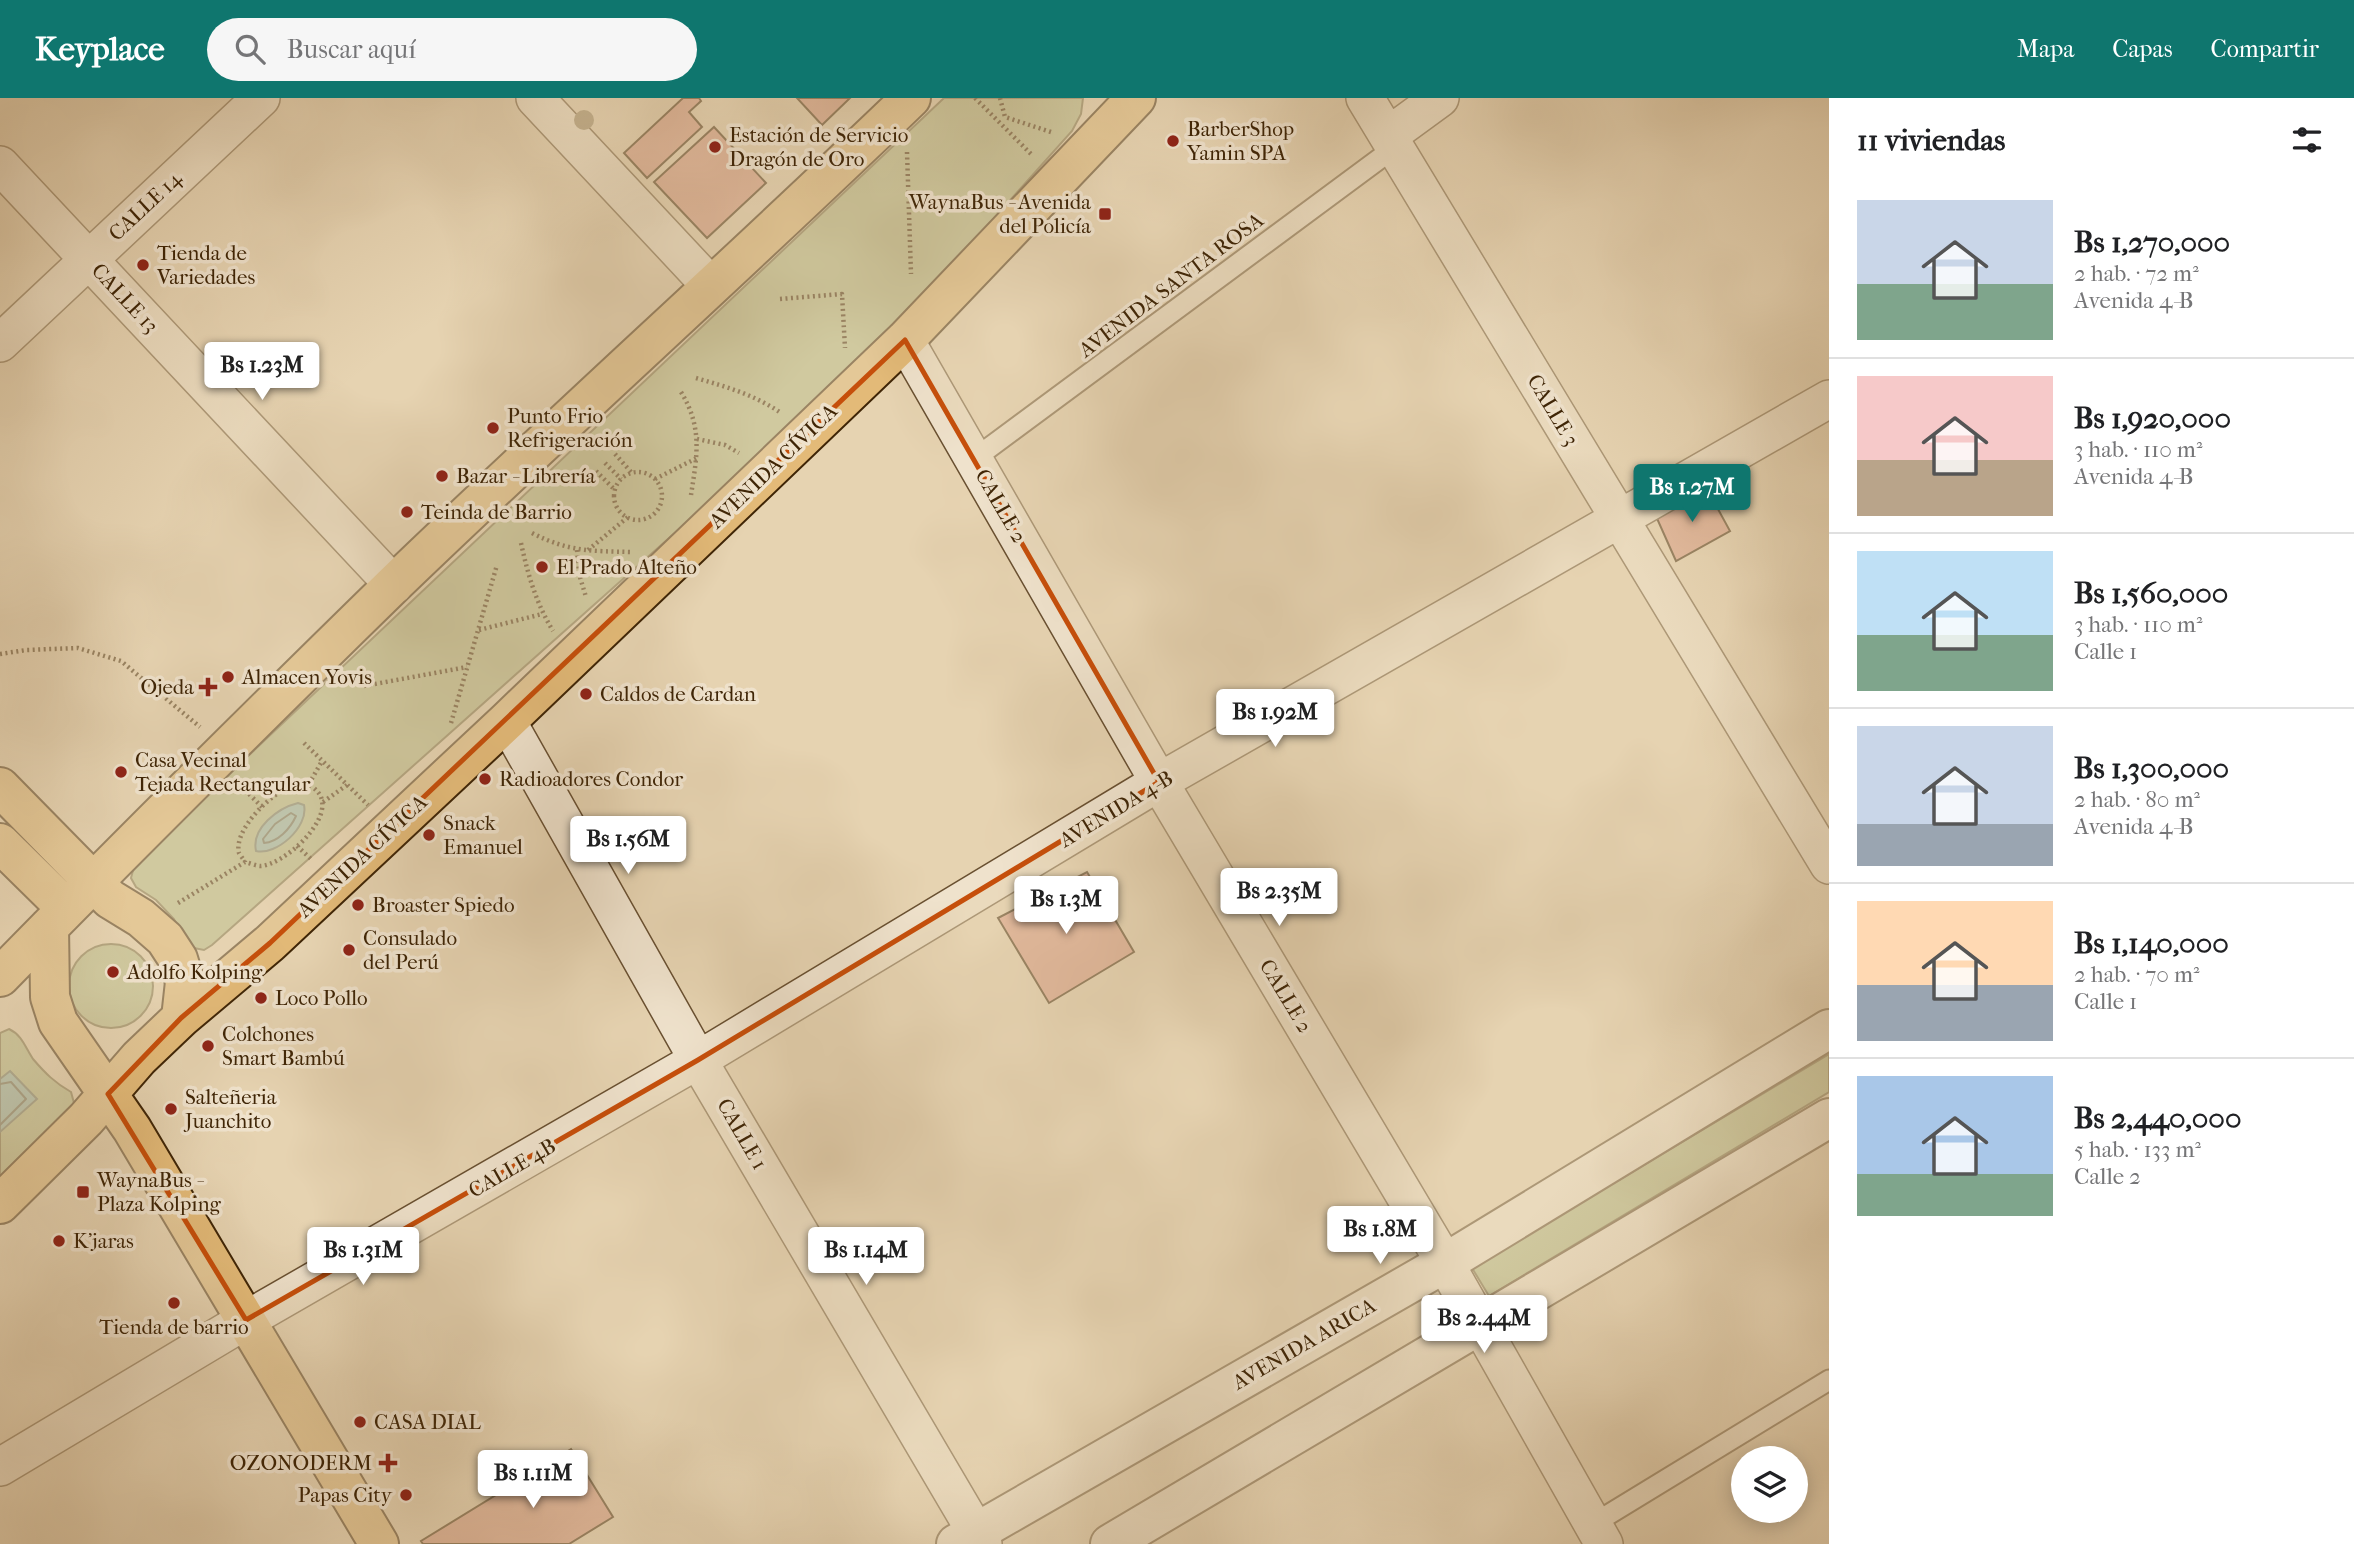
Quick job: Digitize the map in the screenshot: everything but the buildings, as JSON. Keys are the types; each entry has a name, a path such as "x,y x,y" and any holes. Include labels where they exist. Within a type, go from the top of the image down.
{"main road":[{"path":"0,976 394,585 911,98"},
{"name":"AVENIDA CÍVICA","path":"108,1094 139,1058 181,1018 270,943 905,340 1136,98"},
{"path":"0,787 110,899 141,918 165,939 178,958 185,982 181,1018"},
{"path":"0,843 57,918 50,997 58,1022 108,1094 379,1544"},
{"path":"0,1204 108,1094"}],"street":[{"name":"CALLE 14","path":"0,343 261,98"},
{"path":"535,98 711,286"},
{"name":"CALLE 3","path":"1365,98 1829,866"},
{"path":"1391,142 1440,98"},
{"name":"CALLE 13","path":"0,165 394,585"},
{"name":"CALLE 2","path":"905,340 1159,782 1445,1263 1598,1534"},
{"name":"AVENIDA 4-B","path":"698,1060 1159,782 1829,399"},
{"name":"CALLE 1","path":"506,721 972,1540"},
{"name":"AVENIDA ARICA","path":"972,1540 1445,1263 1829,1029"},
{"name":"CALLE 4B","path":"0,1467 246,1320 698,1060"},
{"path":"1110,1544 1829,1118"}],"lane":[{"name":"AVENIDA SANTA ROSA","path":"974,459 1391,142"},
{"path":"1598,1534 1829,1380"}],"path":[{"path":"975,98 1032,155"},
{"path":"1000,98 1005,117 1055,133"},
{"path":"907,152 911,274"},
{"path":"780,299 842,294 845,349"},
{"path":"696,378 766,402 788,417"},
{"path":"681,392 696,424 697,457 690,497"},
{"path":"697,439 725,445 745,457"},
{"path":"615,454 632,473"},
{"path":"655,478 697,457"},
{"path":"605,463 621,479"},
{"path":"596,471 615,489"},
{"path":"632,473 648,474 655,478 662,491 660,506 650,517 642,520 628,517 616,505 615,489 621,479 632,473"},
{"path":"587,550 628,517"},
{"path":"532,533 554,544 577,550 643,552"},
{"path":"521,543 529,580 555,635"},
{"path":"577,550 579,574 589,604"},
{"path":"449,730 497,565"},
{"path":"479,630 543,614"},
{"path":"0,654 78,648 121,661 209,734"},
{"path":"365,686 468,667"},
{"path":"303,743 369,805"},
{"path":"309,784 322,761"},
{"path":"309,784 319,792 323,802 322,814 314,829 297,846 276,862 260,866 245,862 239,853 244,828 274,796 292,786 309,784"},
{"path":"323,802 347,785"},
{"path":"249,794 262,807"},
{"path":"297,846 311,859"},
{"path":"178,903 245,862"}],"highlighted area":[{"path":"905,340 1159,782 698,1060 246,1320 108,1094 181,1018 270,943"}],"green space":[{"name":"El Prado Alteño","path":"944,98 1083,98 1081,114 1072,131 860,368 212,945 204,950 194,948 185,941 174,919 156,900 136,887 131,878 135,863"},
{"path":"103,944 119,944 135,951 146,962 153,978 150,1002 141,1016 119,1028 103,1028 87,1021 76,1010 69,994 69,978 76,962 87,951"},
{"path":"9,1029 20,1038 46,1073 71,1092 74,1103 72,1115 0,1183 0,1033"},
{"path":"1829,1054 1829,1092 1489,1296 1472,1268"}],"water":[{"path":"298,803 304,805 304,813 296,831 273,849 256,851 258,834 268,820 282,809"},
{"path":"10,1071 37,1099 0,1132 0,1079"}],"place":[{"name":"BarberShop Yamin SPA","path":"1173,141"},
{"name":"Estación de Servicio Dragón de Oro","path":"715,147"},
{"name":"WaynaBus - Avenida del Policía","path":"1105,214"},
{"name":"Tienda de Variedades","path":"143,265"},
{"name":"Punto Frio Refrigeración","path":"493,428"},
{"name":"Bazar - Librería","path":"442,476"},
{"name":"Teinda de Barrio","path":"407,512"},
{"name":"El Prado Alteño","path":"542,567"},
{"name":"Almacen Yovis","path":"228,677"},
{"name":"Ojeda","path":"208,687"},
{"name":"Caldos de Cardan","path":"586,694"},
{"name":"Casa Vecinal Tejada Rectangular","path":"121,772"},
{"name":"Radioadores Condor","path":"485,779"},
{"name":"Snack Emanuel","path":"429,835"},
{"name":"Broaster Spiedo","path":"358,905"},
{"name":"Consulado del Perú","path":"349,950"},
{"name":"Adolfo Kolping","path":"113,972"},
{"name":"Loco Pollo","path":"261,998"},
{"name":"Colchones Smart Bambú","path":"208,1046"},
{"name":"Salteñeria Juanchito","path":"171,1109"},
{"name":"WaynaBus - Plaza Kolping","path":"83,1192"},
{"name":"K'jaras","path":"59,1241"},
{"name":"Tienda de barrio","path":"174,1303"},
{"name":"CASA DIAL","path":"360,1422"},
{"name":"OZONODERM","path":"388,1463"},
{"name":"Papas City","path":"406,1495"}]}
